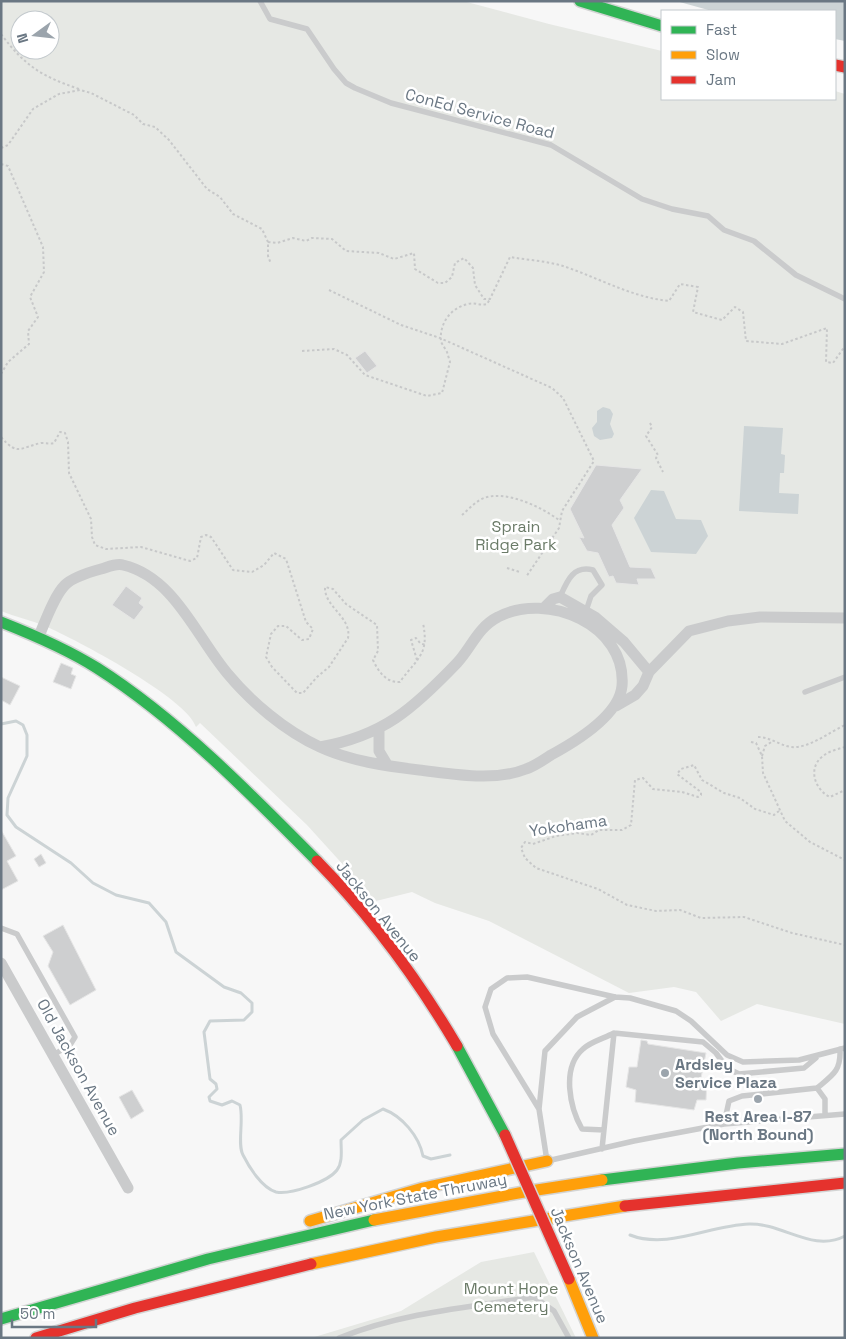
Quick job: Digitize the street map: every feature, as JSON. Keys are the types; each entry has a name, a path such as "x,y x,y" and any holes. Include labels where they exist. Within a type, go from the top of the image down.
{"main road":[{"path":"580,1 661,26"},
{"name":"Jackson Avenue","path":"1,622 39,636 108,674 151,705 302,845 348,895 395,954 459,1048 505,1135 593,1338"},
{"name":"New York State Thruway","path":"1,1319 174,1268 332,1229 525,1192 703,1167 845,1154"},
{"path":"301,1224 423,1188 547,1161"},
{"path":"36,1338 237,1281 437,1237 640,1204 845,1183"},
{"path":"174,1268 285,1229"}],"street":[{"path":"39,636 65,585 91,571 119,564 146,572 169,593 227,673 260,708 320,747 388,766 458,775 499,774 526,769 572,744 616,707 635,695 643,686 649,672 689,632 728,621 760,617 845,618"},
{"path":"544,608 553,599 560,597 586,611 624,642 649,672"},
{"path":"320,747 347,742 379,730 399,718 452,668 479,632 498,617 518,610 544,608 576,617 601,632 620,657 622,677 620,698 616,707"},
{"path":"379,730 379,751 388,766"},
{"name":"Old Jackson Avenue","path":"1,963 128,1188"}],"lane":[{"name":"ConEd Service Road","path":"260,1 270,19 307,28 334,69 346,83 355,88 391,103 551,145 642,199 672,209 708,216 724,230 760,245 796,275 845,299"},
{"path":"560,597 575,571 584,567 593,570 602,585 591,596 586,611"},
{"path":"806,692 845,677"},
{"path":"1,928 17,934 24,950 75,1037 70,1045 53,1055"},
{"path":"538,1109 494,1034 485,1006 491,989 507,978 527,977 615,997 630,998 676,1012 691,1021 727,1054 743,1062 799,1060 842,1049 843,1063 835,1073 817,1088 742,1096 729,1100 724,1124"},
{"path":"615,997 577,1017 545,1051 538,1109 547,1161 724,1124 845,1114"},
{"path":"604,1130 582,1129 575,1117 569,1090 573,1064 583,1049 614,1033 703,1042 716,1053 727,1068 739,1074 804,1068 819,1055"},
{"path":"602,1149 614,1033"},
{"path":"817,1088 825,1099 825,1115"},
{"path":"339,1338 358,1330 422,1314 534,1297 554,1310 569,1338"}],"path":[{"path":"1,34 17,55 47,78 80,90 134,115 143,124 156,127 207,189 220,197 222,203 240,219 262,230 268,242 268,256 271,264"},
{"path":"1,148 8,145 33,109 59,94 80,90"},
{"path":"1,164 8,166 42,238 45,266 30,297 38,317 28,331 29,344 8,362 1,374"},
{"path":"268,242 293,238 306,241 312,238 323,238 332,239 346,251 379,253 394,259 414,253 415,270 438,282 445,283 452,276 455,263 464,258 473,268 475,285 480,294 484,300 490,298"},
{"path":"302,351 334,349 347,355 365,375 426,396 442,393 449,367 449,356 440,338 443,322 456,309 471,303 487,304 510,257 562,266 620,290 652,300 669,301 680,284 698,287 693,312 722,320 735,306 743,312 746,341 782,344 827,328 826,362 833,363 845,346"},
{"path":"329,290 401,325 440,338 552,388 563,398 594,461 562,511 559,528 526,577"},
{"path":"650,422 652,427 646,436 658,455 656,458 663,472"},
{"path":"1,437 9,446 18,450 41,443 54,443 60,432 65,433 68,442 69,473 91,519 92,537 95,545 106,548 141,547 190,561 197,558 201,537 206,535 211,537 233,570 252,572 264,565 274,553 286,559 306,622 313,629 309,639 302,640 286,626 278,626 272,632 266,654 272,667 296,693 303,693 329,667 348,638 346,622 330,603 325,587 333,589 346,604 377,625 378,652 373,660 386,678 391,681 400,682 423,653 425,645 423,623"},
{"path":"462,515 478,501 495,495 523,501 559,520"},
{"path":"506,568 520,572"},
{"path":"416,662 417,658 411,640 416,638 425,645"},
{"path":"758,736 793,747 804,745 845,725"},
{"path":"774,740 765,746 762,756 763,773 779,811 785,821 795,831 810,842 845,860"},
{"path":"752,742 756,743 762,756"},
{"path":"845,747 825,754 820,758 816,764 814,777 819,790 830,797 845,790"},
{"name":"Yokohama","path":"779,811 774,815 755,809 740,798 724,793 702,780 694,765 681,769 677,774 701,792 701,795 698,797 682,792 653,789 644,778 639,778 635,780 633,790 631,825 626,829 603,830 590,835 577,833 556,836 533,844 525,842 521,848 522,853 536,868 598,889 627,905 656,911 680,910 701,918 744,917 792,933 845,945"}],"green space":[{"name":"Sprain Ridge Park","path":"1,1 463,1 661,51 661,100 836,100 836,91 845,94 845,1024 757,1004 721,1021 696,992 674,987 629,993 489,921 435,903 412,892 376,901 307,825 200,723 196,727 188,715 173,701 128,670 45,626 1,611"},
{"name":"Mount Hope Cemetery","path":"534,1252 576,1338 311,1338 401,1311 481,1262"}],"shaded area":[{"path":"676,1 845,1 845,41 836,39 836,10 708,10"},
{"path":"603,407 610,409 613,414 610,424 614,434 612,438 600,440 594,436 592,428 597,422 597,411"},
{"path":"744,426 783,428 781,454 785,455 784,473 780,473 779,493 799,494 798,514 739,511"},
{"path":"651,490 664,491 676,519 701,520 708,536 696,554 651,552 634,518"}],"building":[{"path":"365,351 377,366 367,373 355,358"},
{"path":"596,465 642,469 620,500 624,508 612,525 630,567 651,568 656,579 637,579 639,585 616,583 613,576 609,577 598,553 587,551 579,537 584,538 570,509"},
{"path":"126,586 142,598 139,603 144,607 134,620 112,605"},
{"path":"61,663 73,668 71,674 76,676 71,689 53,682"},
{"path":"1,677 20,686 10,705 1,700"},
{"path":"1,830 16,856 7,861 18,881 1,890"},
{"path":"41,854 46,863 39,867 34,859"},
{"path":"63,925 96,990 70,1005 48,966 53,952 43,936"},
{"name":"Ardsley Service Plaza","path":"641,1040 647,1041 648,1044 706,1053 701,1078 707,1079 706,1100 697,1100 694,1110 635,1102 636,1090 626,1087 629,1067 637,1067"},
{"path":"132,1090 144,1111 131,1119 119,1097"}],"waterway":[{"path":"1,724 16,721 23,725 27,735 27,756 8,798 7,815 16,827 71,863 93,883 116,895 149,903 166,922 176,952 224,987 241,993 252,1003 252,1012 244,1020 210,1021 204,1032 210,1079 216,1084 217,1089 209,1097 210,1101 222,1105 232,1101 240,1105 241,1150 261,1182 276,1192 290,1192 326,1179 339,1167 341,1140 363,1120 383,1109 397,1116 409,1128 418,1141 423,1156 431,1159 450,1155"},
{"path":"630,1235 644,1239 659,1240 734,1225 749,1224 762,1225 821,1241 845,1236"}],"traffic: fast":[{"path":"580,1 661,26"},
{"path":"1,622 86,661 126,688 184,733 212,758 317,861"},
{"path":"457,1046 505,1135"},
{"path":"602,1180 738,1163 845,1154"},
{"path":"1,1319 208,1259 374,1220"}],"traffic: slow":[{"path":"310,1221 423,1188 547,1161"},
{"path":"374,1220 524,1192 602,1180"},
{"path":"311,1264 436,1237 625,1206"},
{"path":"569,1279 593,1338"}],"traffic: jam":[{"path":"836,65 845,67"},
{"path":"317,861 393,949 457,1046"},
{"path":"505,1135 569,1279"},
{"path":"625,1206 845,1183"},
{"path":"36,1338 135,1308 311,1264"}],"place":[{"name":"Ardsley Service Plaza","path":"665,1073"},
{"name":"Rest Area I-87 (North Bound)","path":"758,1099"}]}
